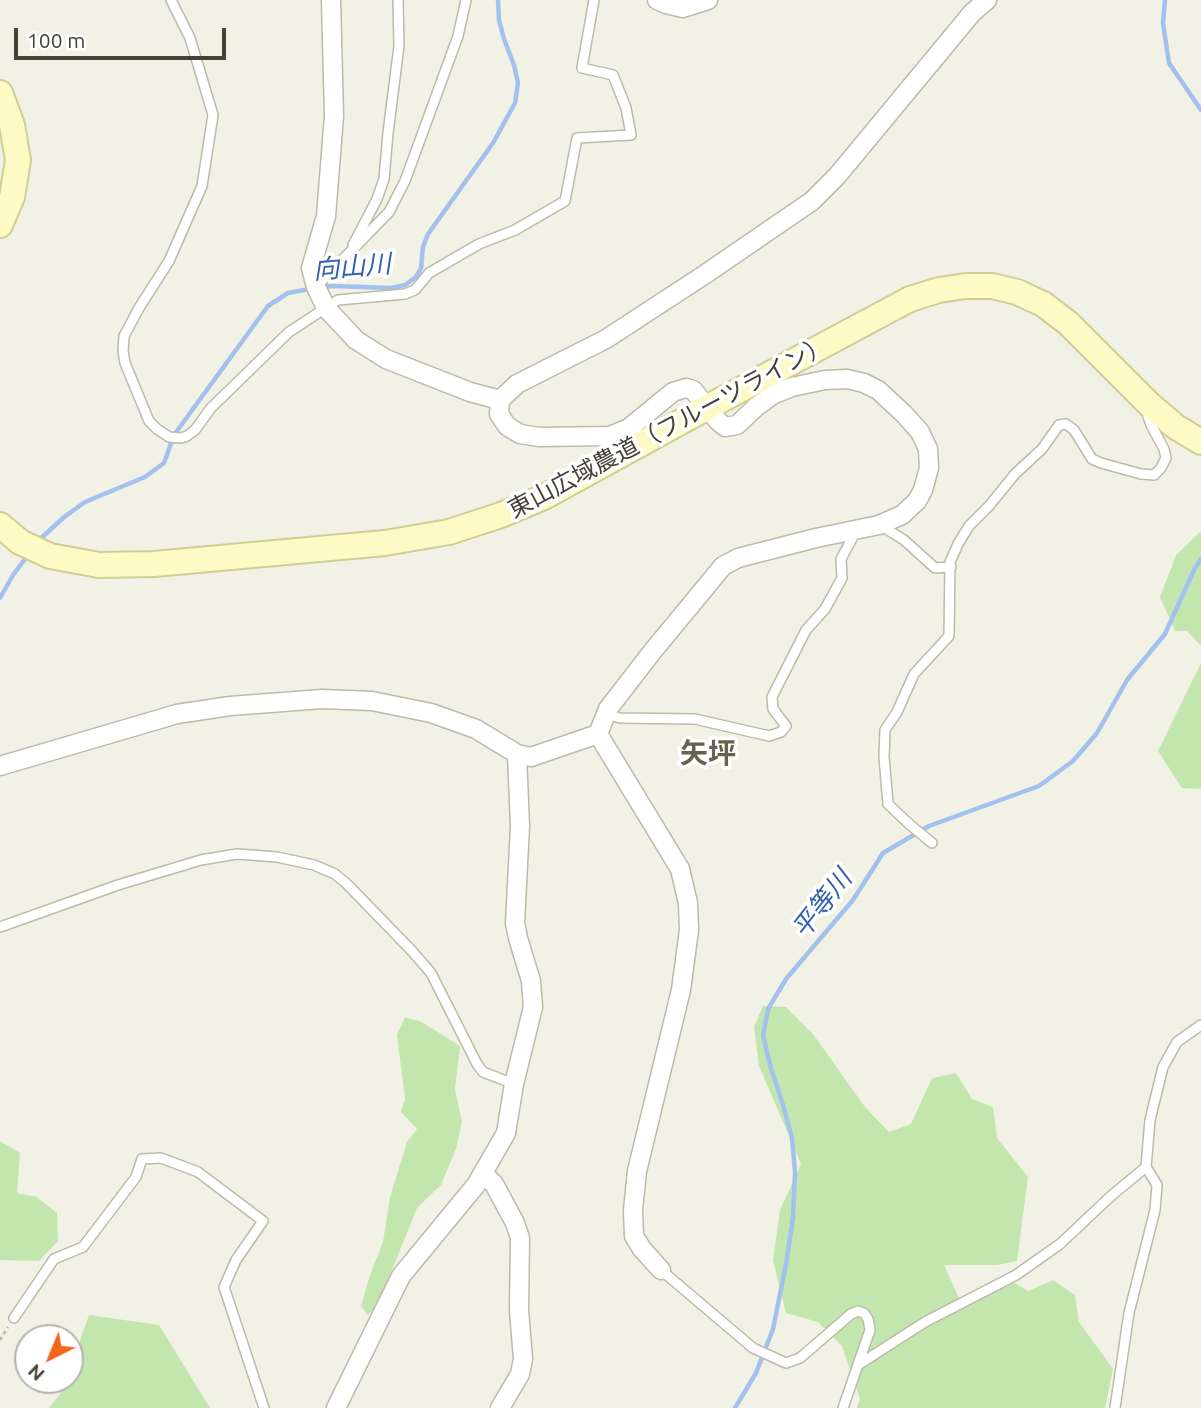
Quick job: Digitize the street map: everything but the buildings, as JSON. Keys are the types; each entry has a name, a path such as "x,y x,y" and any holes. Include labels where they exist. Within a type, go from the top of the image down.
{"street":[{"path":"331,0 334,116 326,216 311,268 317,287 326,307 356,340 386,359 500,400"},
{"path":"657,0 666,5 683,8 708,0"},
{"path":"0,766 177,714 230,706 322,699 373,701 431,713 476,729 517,754 531,757 598,734 607,709 723,566 738,558 879,525 902,515 917,501 923,490 929,468 929,449 920,432 904,414 878,390 863,383 847,379 825,380 792,387 774,394 737,425 725,427 693,390 685,388 673,392 629,428 610,436 538,437 520,434 508,426 499,414 500,400 517,384 606,339 812,201 837,176 972,13 987,0"},
{"path":"0,93 12,125 18,159 12,197 0,225"},
{"name":"東山広域農道（フルーツライン）","path":"0,525 20,542 50,556 99,565 154,564 385,543 449,532 544,497 910,299 939,290 966,286 992,286 1017,292 1043,304 1068,323 1150,405 1199,442"},
{"path":"598,734 680,869 688,903 689,930 681,990 637,1171 633,1210 634,1236 661,1270"},
{"path":"336,1408 401,1276 476,1185 506,1133 514,1084 533,1007 531,981 516,923 520,826 517,754"},
{"path":"484,1173 494,1184 520,1238 519,1310 523,1359 520,1374 500,1408"}],"lane":[{"path":"171,0 190,38 213,116 202,186 169,261 124,336 123,351 125,363 149,421 169,437 187,436 195,430 211,408 289,332 326,307 338,300 405,294 415,290 429,273 479,244 515,230 565,201 577,138 631,135 626,108 613,75 582,68 594,0"},
{"path":"348,256 377,199 384,179 400,46 398,0"},
{"path":"317,287 389,212 405,181 458,36 466,0"},
{"path":"929,840 888,804 884,757 886,730 914,674 949,636 950,562 970,526 1015,474 1042,449 1059,425 1066,424 1074,430 1092,458 1101,463 1154,475 1166,458 1148,416 1150,405"},
{"path":"879,525 904,540 935,568 950,567"},
{"path":"606,714 620,718 695,719 769,736 781,732 786,726 773,709 772,697 806,630 825,609 842,578 841,559 857,529"},
{"path":"0,927 118,885 201,860 237,854 277,857 314,865 335,874 347,884 411,950 431,973 477,1064 484,1072 514,1084"},
{"path":"1115,1408 1129,1313 1155,1210 1157,1185 1146,1167 1150,1120 1163,1067 1177,1042 1201,1025"},
{"path":"14,1318 54,1259 83,1247 135,1177 142,1159 161,1158 198,1172 263,1222 236,1260 224,1287 264,1408"},
{"path":"858,1365 925,1322 1016,1275 1060,1244 1146,1167"},
{"path":"661,1270 755,1349 786,1363 800,1358 851,1314 858,1311 864,1313 870,1330 844,1408"}],"path":[{"path":"0,1340 14,1318"}],"green space":[{"path":"1201,531 1201,646 1187,631 1175,631 1160,597 1176,555"},
{"path":"1201,663 1201,789 1182,788 1158,751"},
{"path":"763,1006 786,1007 813,1034 865,1107 889,1132 911,1124 932,1078 956,1073 972,1099 993,1107 997,1138 1028,1177 1017,1261 997,1265 944,1265 959,1298 1015,1283 1028,1291 1053,1280 1075,1295 1079,1322 1113,1369 1105,1408 857,1408 860,1399 842,1346 818,1322 786,1313 773,1260 780,1210 801,1164 759,1066 754,1027"},
{"path":"405,1017 422,1022 460,1046 455,1089 462,1122 456,1149 441,1185 417,1208 378,1305 368,1315 361,1306 383,1242 390,1197 407,1142 417,1129 401,1112 405,1099 397,1035"},
{"path":"0,1141 20,1153 17,1193 37,1197 57,1213 58,1241 39,1261 0,1260"},
{"path":"89,1315 159,1325 210,1408 49,1408 60,1394 84,1394 84,1329"}],"waterway":[{"name":"向山川","path":"322,287 391,288 405,285 416,277 421,268 423,247 428,234 493,143 515,103 518,83 499,20 498,0"},
{"name":"平等川","path":"1165,0 1163,23 1169,63 1201,110"},
{"name":"向山川","path":"37,542 85,502 145,477 164,463 174,435 268,306 288,293 310,289"},
{"name":"向山川","path":"0,598 28,555"},
{"name":"平等川","path":"735,1408 756,1373 773,1329 793,1218 795,1172 792,1138 763,1035 768,1009 786,979 853,900 883,853 929,826 1039,786 1073,761 1097,733 1127,680 1165,634 1201,559"}],"district":[{"name":"矢坪","path":"708,754"}]}
